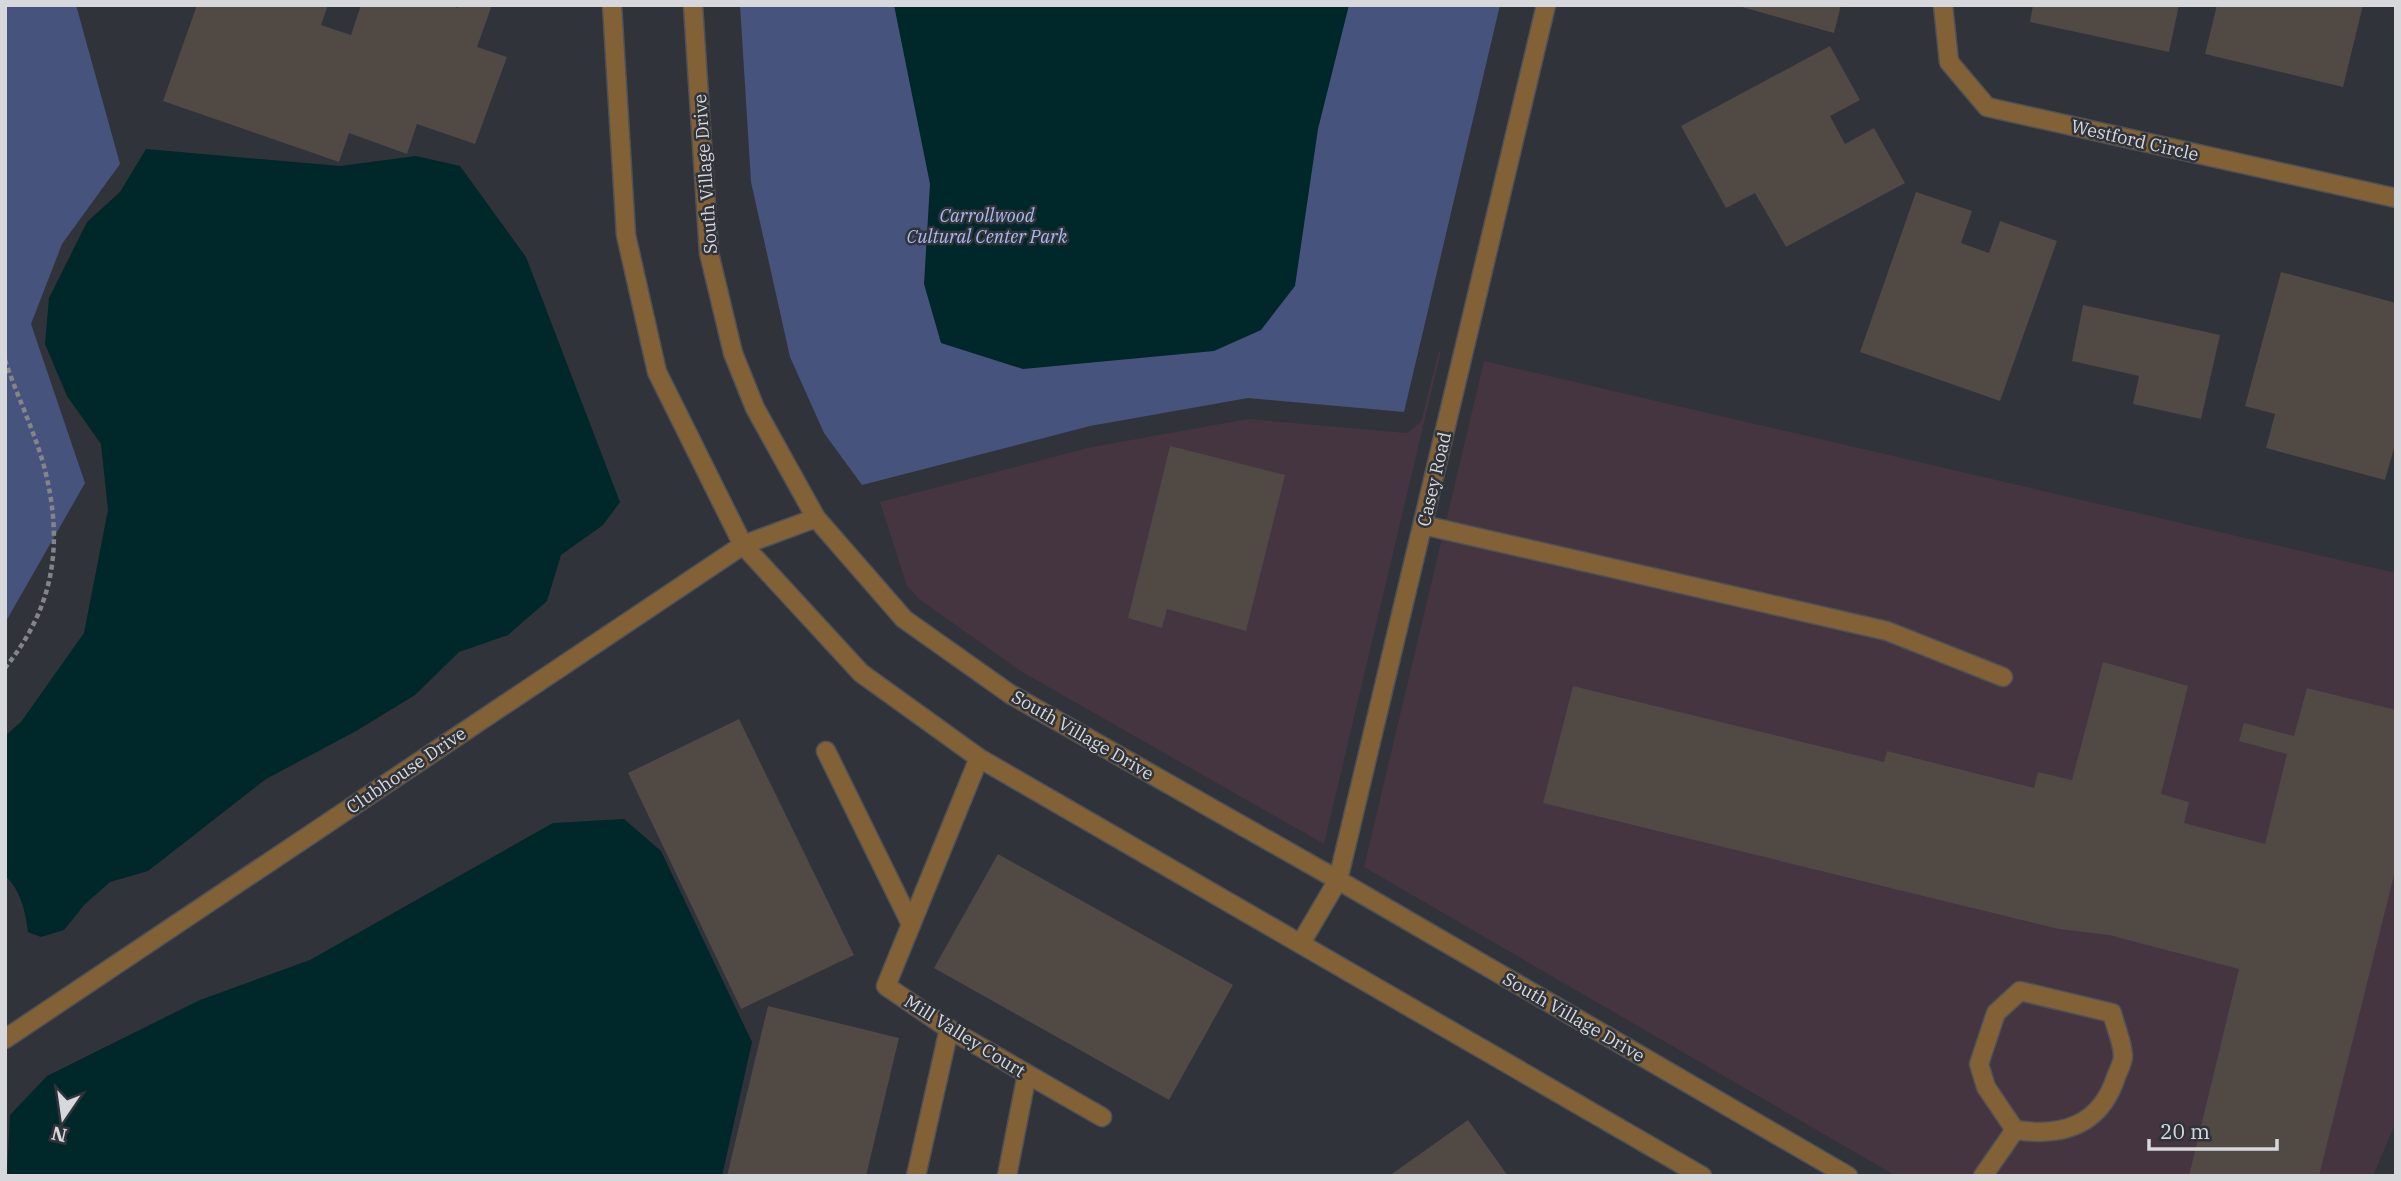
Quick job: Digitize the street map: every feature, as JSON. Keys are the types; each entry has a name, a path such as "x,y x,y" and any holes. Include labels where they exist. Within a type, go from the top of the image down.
{"street":[{"path":"612,5 626,235 657,372 743,545 861,673 979,758 1702,1176"},
{"name":"South Village Drive","path":"694,5 709,253 730,341 755,408 816,518 904,619 1010,694 1338,880 1848,1176"},
{"name":"Casey Road","path":"1301,943 1338,880 1546,5"},
{"name":"Westford Circle","path":"1943,5 1949,62 1987,107 2396,198"},
{"name":"Clubhouse Drive","path":"5,1040 743,545 816,518"},
{"path":"1423,525 1886,631 2003,677"},
{"path":"827,751 911,924"},
{"name":"Mill Valley Court","path":"979,758 886,986 949,1029 1102,1117"},
{"path":"2020,991 2112,1013 2123,1057 2110,1095 2082,1122 2061,1132 2033,1133 2015,1130 1986,1087 1979,1064 1996,1013 2020,991"},
{"path":"916,1176 949,1029"},
{"path":"1007,1176 1027,1074"},
{"path":"1983,1176 2015,1130"}],"path":[{"path":"5,360 44,467 53,512 54,558 44,604 21,649 5,668"}],"shaded area":[{"path":"894,5 1349,5 1318,129 1295,286 1261,330 1214,351 1023,369 941,343 924,284 930,184"},
{"path":"146,149 340,166 416,156 460,166 526,257 620,502 603,525 561,555 547,601 508,635 459,652 415,695 356,731 266,779 148,871 110,882 85,904 64,930 41,937 28,932 18,894 5,876 5,736 21,722 84,633 108,510 101,444 67,396 45,344 49,298 87,222 120,192"},
{"path":"1439,351 1324,844 1022,672 919,599 907,586 880,502 1092,447 1248,419 1407,433 1421,422"},
{"path":"1484,361 2396,573 2396,1122 2373,1176 1896,1176 1364,867"},
{"path":"624,819 661,851 752,1042 722,1176 7,1174 10,1115 47,1076 200,1000 310,960 553,823"}],"green space":[{"path":"5,5 76,5 120,164 62,244 31,324 85,483 5,623"},
{"name":"Carrollwood Cultural Center Park","path":"740,5 1500,5 1404,412 1248,398 1090,426 862,485 824,433 790,357 751,182"}],"building":[{"path":"197,5 328,5 321,25 351,35 361,5 451,5 458,8 459,5 492,5 477,47 507,57 475,144 417,124 407,154 349,133 339,162 163,101"},
{"path":"1735,5 1841,5 1834,33"},
{"path":"2033,5 2179,5 2169,52 2030,22"},
{"path":"2217,5 2363,5 2343,87 2205,54"},
{"path":"1830,46 1860,100 1830,116 1845,144 1874,128 1905,183 1786,247 1755,193 1726,208 1681,126"},
{"path":"1916,192 1972,211 1961,243 1989,253 2000,221 2057,241 2000,401 1860,352"},
{"path":"2281,272 2396,303 2396,441 2385,480 2266,448 2275,414 2245,406"},
{"path":"2083,305 2220,335 2201,419 2133,404 2139,376 2072,361"},
{"path":"1170,446 1285,475 1246,631 1167,609 1162,628 1128,618"},
{"path":"2103,662 2188,686 2161,794 2189,802 2184,823 2265,844 2287,754 2239,741 2244,723 2294,736 2307,688 2396,710 2396,867 2319,1176 2189,1176 2239,969 2109,935 2059,929 1543,803 1573,686 1884,762 1887,751 2034,788 2038,772 2072,780"},
{"path":"739,719 854,955 741,1009 628,773"},
{"path":"998,854 1233,985 1169,1100 934,968"},
{"path":"768,1006 899,1038 866,1176 727,1176"},
{"path":"1468,1120 1508,1176 1389,1176"}]}
